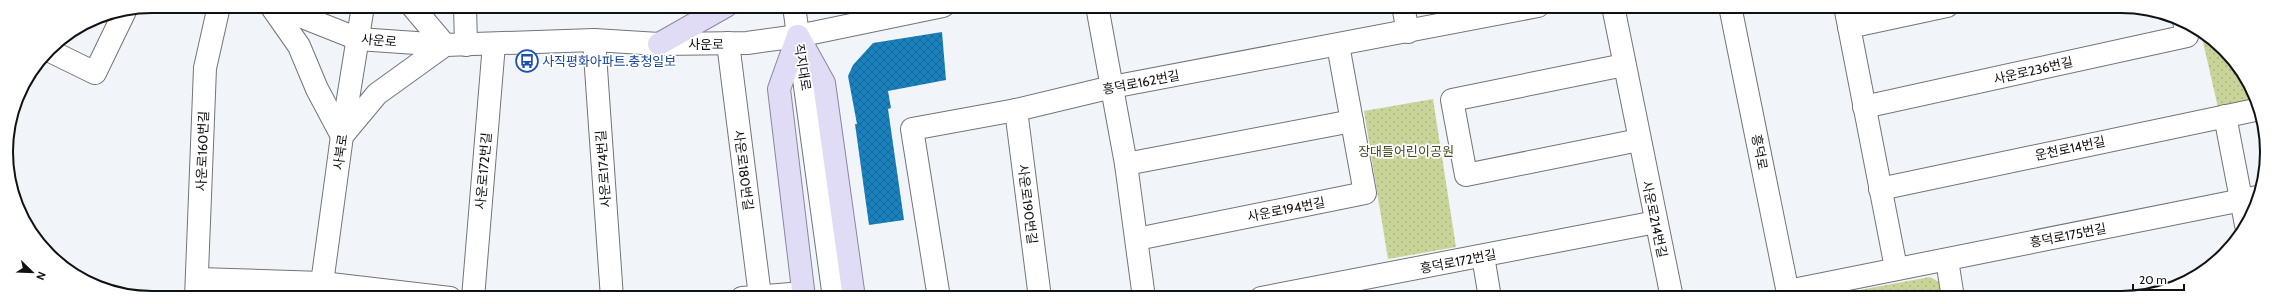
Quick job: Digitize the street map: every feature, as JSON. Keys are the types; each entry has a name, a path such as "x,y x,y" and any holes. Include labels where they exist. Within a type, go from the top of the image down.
{"main road":[{"path":"659,44 714,13"},
{"path":"798,36 779,89 803,291"},
{"path":"798,36 824,83 853,291"}],"street":[{"name":"사운로160번길","path":"197,288 205,68 217,13"},
{"path":"276,13 299,46 318,89 342,136 377,94 455,45 463,13"},
{"name":"사운로","path":"292,13 358,39 455,45 594,40 659,44 747,43 798,36 908,13"},
{"name":"사북로","path":"321,290 342,136 363,13"},
{"path":"420,13 455,45"},
{"name":"직지대로","path":"795,13 812,127 833,291"},
{"path":"1098,13 1126,164 1143,291"},
{"path":"1404,13 1408,32"},
{"name":"흥덕로162번길","path":"938,291 912,129 1016,110 1112,87 1503,13"},
{"name":"사운로214번길","path":"1614,13 1638,140 1671,291"},
{"name":"흥덕로","path":"1731,13 1788,291"},
{"path":"1877,13 1847,16 1896,268"},
{"path":"55,53 95,73 122,17"},
{"name":"사운로236번길","path":"1864,107 2187,36 2186,29"},
{"name":"사운로174번길","path":"594,40 612,291"},
{"name":"사운로180번길","path":"728,43 750,291"},
{"name":"사운로172번길","path":"473,291 494,44"},
{"name":"사운로194번길","path":"1137,239 1365,193 1338,45"},
{"path":"1624,65 1452,100 1466,175 1638,140"},
{"name":"사운로190번길","path":"1016,110 1039,291"},
{"name":"운천로14번길","path":"1880,189 2254,110"},
{"path":"2225,116 2249,199"},
{"path":"1126,164 1352,122"},
{"name":"흥덕로175번길","path":"1801,291 1896,268 1947,260 2249,199"},
{"name":"흥덕로172번길","path":"1298,291 1656,222"},
{"path":"1483,256 1489,291"},
{"path":"1947,260 1953,291"},
{"path":"197,288 337,291"}],"green space":[{"path":"2203,40 2226,60 2246,91 2252,105 2219,112"},
{"name":"장대들어린이공원","path":"1433,99 1456,247 1388,259 1364,111"},
{"path":"1930,277 1944,285 1945,291 1854,291"}],"building":[{"path":"942,32 946,80 888,91 891,108 888,109 904,220 869,225 855,124 857,124 848,76 853,65 873,43"}],"place":[{"name":"사직평화아파트.충청일보","path":"527,61"}]}
